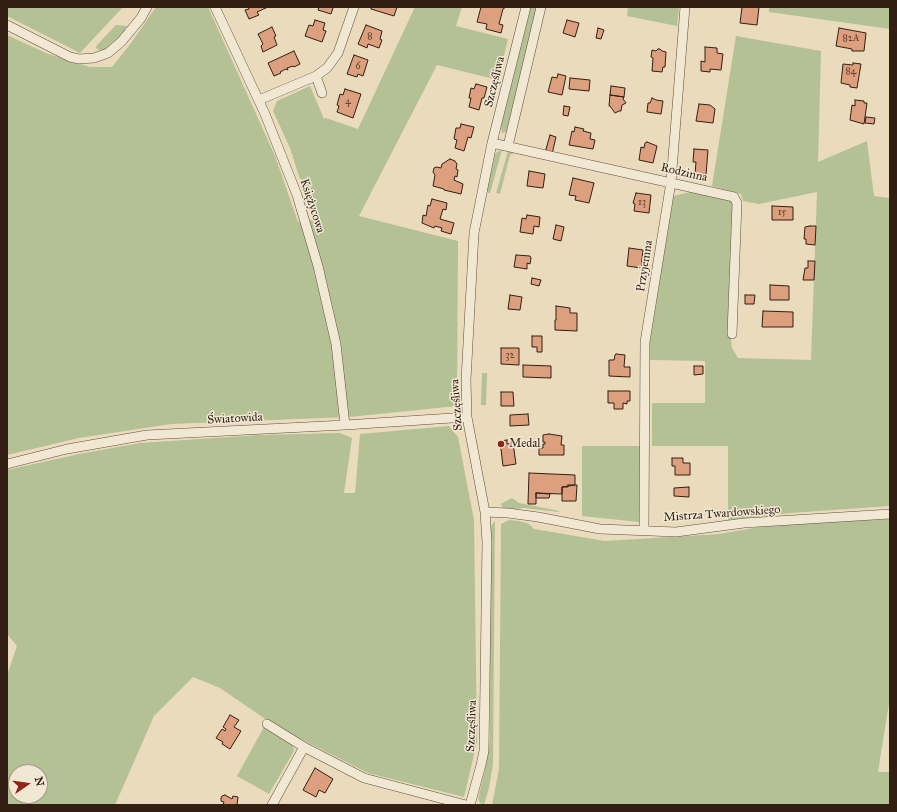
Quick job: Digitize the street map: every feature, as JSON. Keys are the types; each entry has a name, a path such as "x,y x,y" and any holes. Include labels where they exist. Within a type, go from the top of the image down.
{"street":[{"path":"7,25 66,55 79,59 94,58 108,53 121,42 141,18 147,7"},
{"name":"Księżycowa","path":"215,7 259,100 297,195 318,266 336,344 345,425"},
{"path":"259,100 316,76 327,68 336,57 354,7"},
{"name":"Szczęśliwa","path":"470,805 481,765 484,744 487,542 485,512 467,417 466,380 474,233 492,143 526,7"},
{"path":"508,146 540,7"},
{"name":"Przyjemna","path":"644,530 645,342 671,182 685,7"},
{"path":"316,76 322,93"},
{"name":"Rodzinna","path":"492,143 732,196 737,201 732,334"},
{"name":"Światowida","path":"7,464 67,449 147,435 467,417"},
{"name":"Mistrza Twardowskiego","path":"485,512 538,517 600,529 676,532 744,523 890,514"},
{"path":"267,724 304,747 364,778 466,805"},
{"path":"272,805 304,747"}],"green space":[{"path":"7,7 123,7 80,53 7,16"},
{"path":"156,7 208,7 275,156 298,222 313,220 290,148 273,111 277,101 310,86 324,119 326,118 358,129 415,7 462,7 456,26 508,39 498,80 437,65 359,216 458,241 457,406 349,417 171,424 79,438 7,455 7,35 46,53 90,67 112,67"},
{"path":"531,7 538,7 506,132 502,133 501,127"},
{"path":"628,7 679,7 677,26 627,16"},
{"path":"769,7 890,7 890,29 769,12"},
{"path":"116,25 127,26 121,36 102,52 96,48 97,45"},
{"path":"736,36 821,51 818,162 867,141 874,196 890,198 890,506 790,513 728,520 728,446 652,446 652,403 705,403 705,361 650,360 650,341 673,196 691,192 733,201 728,316 732,348 738,358 811,360 817,192 759,204 743,201 741,194 712,186"},
{"path":"502,150 490,193 488,193 487,190 495,155 497,152"},
{"path":"508,151 516,152 510,155 500,194 496,193"},
{"path":"482,373 487,373 486,405 481,405"},
{"path":"449,426 458,437 474,520 477,742 464,797 368,773 277,727 220,688 193,677 154,716 115,805 7,805 7,675 17,646 7,634 7,470 79,454 140,443 259,435 340,433 352,438 344,493 355,493 360,434"},
{"path":"582,446 640,446 639,522 582,516"},
{"path":"512,498 519,503 559,512 524,508 504,510 501,504"},
{"path":"890,519 890,697 878,772 889,772 890,767 890,805 492,805 499,769 501,524 509,520 519,521 529,524 534,529 605,541 719,534 771,525"},
{"path":"495,521 493,764 489,788 484,805 480,803 478,799 490,741 490,527"},
{"path":"264,727 292,744 294,751 269,794 237,776"}],"building":[{"path":"248,7 268,7 257,12 259,15 249,19 245,10 249,9"},
{"path":"319,7 333,8 331,14 318,10"},
{"path":"371,7 397,7 394,16 371,9"},
{"path":"481,7 506,7 503,9 499,24 503,25 501,33 486,29 487,24 477,22"},
{"path":"742,7 759,7 757,25 740,23"},
{"path":"315,20 325,23 323,30 326,31 322,42 305,36 309,25 313,26"},
{"path":"567,20 579,23 575,37 563,33"},
{"path":"366,25 382,31 380,39 382,40 379,48 368,44 367,48 358,44"},
{"path":"272,27 276,36 274,37 277,45 263,52 261,46 263,44 258,34"},
{"path":"598,28 604,30 601,39 596,38"},
{"path":"839,28 866,33 864,51 852,51 852,49 836,46"},
{"path":"705,47 717,48 717,53 723,54 721,70 710,69 710,72 701,71 701,61 705,62"},
{"path":"658,49 666,52 665,67 663,67 662,72 652,71 652,50 656,51"},
{"path":"294,51 300,64 287,68 288,70 286,69 274,76 268,63"},
{"path":"354,55 368,60 363,76 358,74 357,77 347,74"},
{"path":"853,63 861,64 857,88 841,83 843,64 853,65"},
{"path":"558,74 566,76 562,95 548,92 552,77 557,78"},
{"path":"570,78 590,80 589,91 569,89"},
{"path":"476,84 487,87 479,110 469,107 471,88 474,89"},
{"path":"611,86 625,88 624,97 610,95"},
{"path":"345,89 361,94 353,118 337,112 340,94 343,95"},
{"path":"610,95 624,97 623,99 626,103 622,105 621,111 615,113 609,106"},
{"path":"652,98 663,101 661,114 647,112 648,103 650,103"},
{"path":"855,100 864,101 864,103 867,103 864,124 850,120 852,105 855,106"},
{"path":"699,104 710,105 715,109 713,123 696,121"},
{"path":"564,106 570,107 568,116 563,115"},
{"path":"866,117 875,118 874,124 865,123"},
{"path":"461,124 474,127 471,138 468,137 464,151 455,148 457,140 454,139 456,128 460,128"},
{"path":"575,127 584,129 583,131 591,133 590,139 595,140 593,149 569,145 572,131 574,132"},
{"path":"550,135 556,137 552,154 545,153"},
{"path":"647,142 657,146 653,163 639,160 641,147 644,148 645,143"},
{"path":"694,149 708,150 706,175 695,174 696,162 693,162"},
{"path":"450,159 455,161 457,164 457,177 455,176 454,180 463,184 461,194 433,186 435,175 433,172 434,168 441,168 442,164"},
{"path":"529,171 545,174 543,188 527,186"},
{"path":"573,178 594,183 589,203 575,200 576,196 569,195"},
{"path":"636,193 651,195 649,213 634,211 635,204 633,203"},
{"path":"432,199 447,203 446,210 443,209 440,219 454,223 451,234 441,231 442,228 435,226 434,228 422,223 423,215 426,216 428,205 430,206"},
{"path":"772,206 793,207 793,220 772,220"},
{"path":"527,215 540,217 539,227 534,226 533,234 520,232 522,218 526,219"},
{"path":"556,225 564,227 561,241 553,239"},
{"path":"816,226 815,245 806,244 806,239 804,239 805,227"},
{"path":"629,248 643,250 641,268 627,266"},
{"path":"516,255 530,256 530,264 527,263 527,269 514,267"},
{"path":"808,261 815,261 814,280 803,280 805,268 808,268"},
{"path":"532,278 541,280 539,286 531,284"},
{"path":"770,285 789,286 789,300 770,300"},
{"path":"510,295 522,297 520,310 508,309"},
{"path":"745,295 755,295 754,304 745,304"},
{"path":"556,306 570,308 570,313 577,313 577,331 555,330"},
{"path":"763,311 793,312 793,327 762,327"},
{"path":"532,336 542,336 542,352 537,352 537,347 532,347"},
{"path":"501,348 519,348 519,365 501,364"},
{"path":"616,354 625,355 624,367 630,367 630,377 609,376 609,360 614,360"},
{"path":"523,365 551,366 551,378 523,377"},
{"path":"694,366 703,366 703,374 694,375"},
{"path":"608,391 630,391 630,401 627,401 627,404 623,403 623,409 614,409 614,403 608,403"},
{"path":"501,392 513,392 514,406 501,406"},
{"path":"528,414 529,425 510,426 510,415"},
{"path":"549,434 562,436 561,445 564,445 564,455 539,455 539,448 543,448 543,444 545,444 545,442 543,442 543,435"},
{"path":"507,440 507,444 513,443 516,464 503,466 500,441"},
{"path":"672,458 683,458 683,463 690,463 690,475 675,475 675,466 672,466"},
{"path":"529,473 575,475 575,485 562,487 562,494 536,493 536,504 528,504"},
{"path":"568,485 577,485 576,501 562,501 562,487 568,487"},
{"path":"689,487 689,497 674,496 674,488"},
{"path":"536,493 550,494 549,498 536,498"},
{"path":"230,715 239,720 234,727 241,731 230,749 216,738 222,729 225,731 226,729 223,727"},
{"path":"315,768 333,779 325,793 319,790 316,797 303,790"},
{"path":"225,795 232,799 233,796 238,797 237,805 223,805 224,802 221,801 221,798"}],"place":[{"name":"Medal","path":"501,444"}]}
